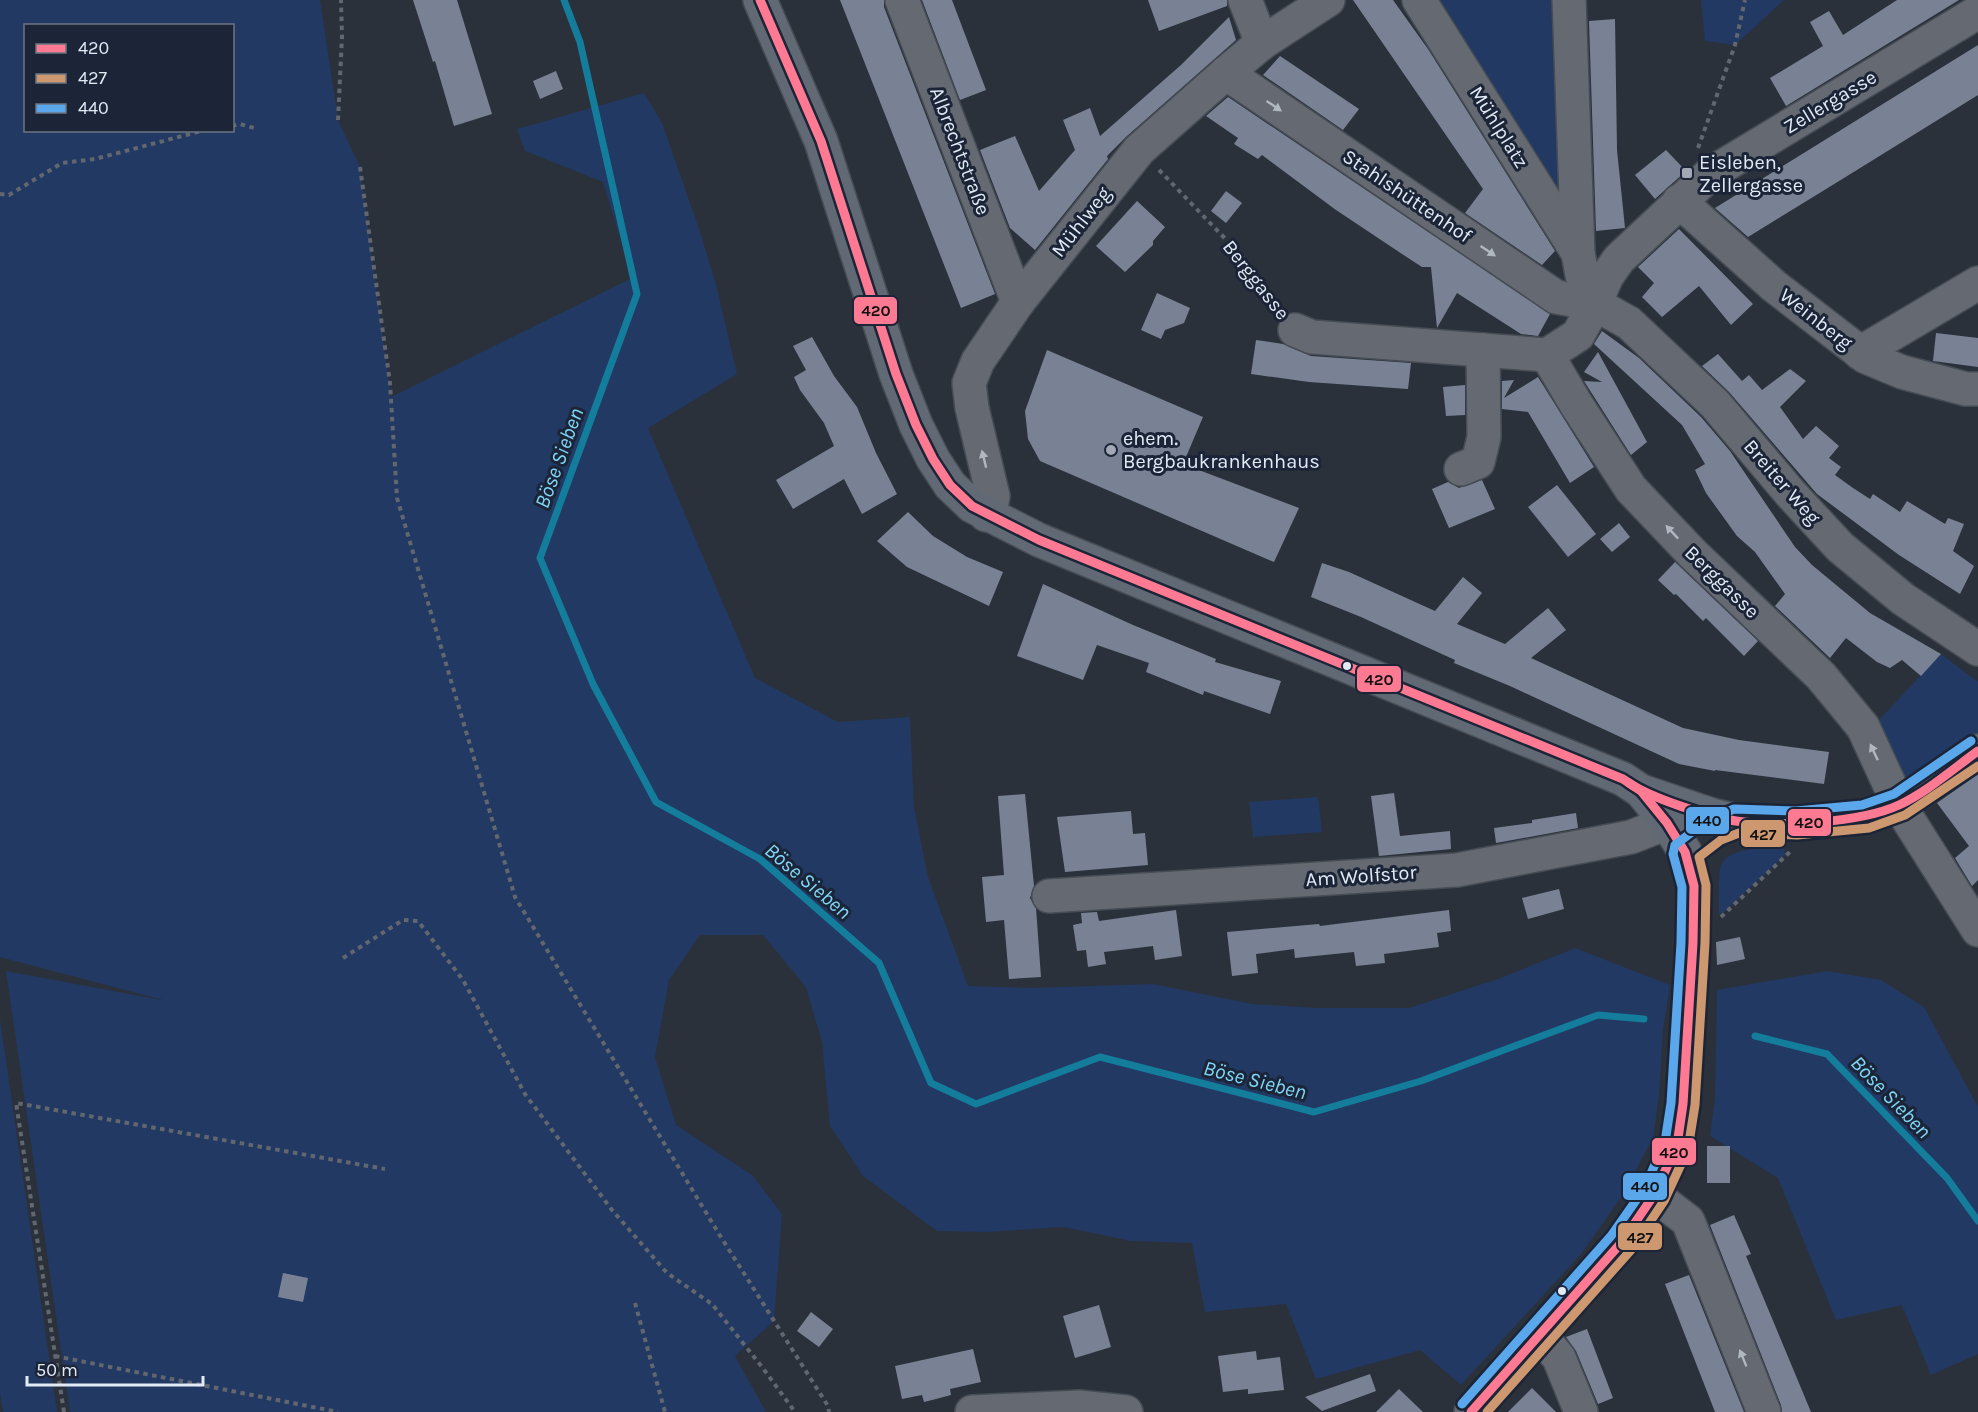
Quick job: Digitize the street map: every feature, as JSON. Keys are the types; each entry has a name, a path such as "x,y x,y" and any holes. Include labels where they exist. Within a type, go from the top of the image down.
{"main road":[{"path":"760,0 821,141 896,374 916,425 933,459 950,485 972,506 986,515 1049,545 1613,775 1641,791 1737,821 1796,822 1865,817 1899,805 1978,751"},
{"path":"1471,1412 1621,1243 1654,1195 1677,1145 1683,1104 1693,943 1694,886 1685,852 1667,823 1641,791"},
{"path":"1685,852 1715,829 1737,821"}],"street":[{"name":"Albrechtstraße","path":"902,0 1018,302"},
{"path":"1245,0 1262,43"},
{"name":"Mühlweg","path":"986,515 992,502 993,492 972,408 969,383 978,362 1018,302 1139,150 1262,43 1328,0"},
{"name":"Mühlplatz","path":"1419,0 1578,253"},
{"name":"Mühlplatz","path":"1569,0 1578,253 1582,275 1595,304"},
{"name":"Zellergasse","path":"1595,304 1607,276 1619,259 1710,174 1978,12"},
{"name":"Stahlshüttenhof","path":"1226,73 1556,297 1595,304"},
{"name":"Weinberg","path":"1679,201 1774,286 1866,357 1902,372 1966,389 1978,389"},
{"path":"1860,353 1978,283"},
{"path":"1547,355 1578,335 1595,304"},
{"name":"Breiter Weg","path":"1595,304 1629,323 1715,404 1791,494 1840,547 1903,599 1977,644"},
{"name":"Berggasse","path":"1295,330 1312,337 1547,355 1631,489 1693,554 1821,676 1863,727 1899,805 1978,930"},
{"path":"1461,469 1478,462 1484,437 1483,350"},
{"name":"Am Wolfstor","path":"1049,896 1457,870 1631,837 1667,823"},
{"path":"1654,1195 1688,1221 1764,1412"},
{"path":"1540,1335 1559,1358 1581,1412"},
{"path":"972,1412 1079,1407 1126,1412"}],"path":[{"path":"338,120 342,37 341,0"},
{"path":"1695,157 1735,45 1745,0"},
{"path":"234,126 240,124 258,129"},
{"path":"0,194 9,195 62,163 95,159 197,132"},
{"name":"Berggasse","path":"1139,150 1242,256 1295,330"},
{"path":"360,167 390,383 397,498 515,897 719,1234 828,1406 829,1412"},
{"path":"1693,943 1824,821"},
{"path":"343,958 403,920 418,921 463,980 525,1094 612,1210 668,1273 712,1304 795,1412"},
{"path":"63,1412 16,1103 385,1169"},
{"path":"635,1303 665,1412"},
{"path":"55,1356 338,1412"}],"shaded area":[{"path":"0,0 320,0 338,120 360,167 391,397 632,278 603,182 525,151 517,129 644,93 662,123 698,226 716,284 737,374 648,428 755,678 838,722 910,717 914,807 928,877 968,986 1031,988 1153,984 1252,1004 1317,1008 1409,1008 1498,979 1575,948 1670,985 1663,1030 1659,1095 1653,1138 1622,1196 1581,1254 1461,1385 1420,1350 1316,1379 1286,1304 1205,1312 1192,1243 1131,1241 1064,1227 985,1232 937,1231 863,1176 830,1126 822,1042 806,987 763,935 700,935 669,980 655,1057 676,1125 752,1175 782,1214 774,1321 735,1356 766,1412 70,1412 6,971 167,1001 0,957"},
{"path":"1419,0 1569,0 1578,253"},
{"path":"1701,0 1784,0 1735,45 1705,41"},
{"path":"1941,654 1978,682 1978,736 1904,784 1878,721"},
{"path":"1318,797 1322,832 1253,837 1249,802"},
{"path":"1780,847 1786,854 1722,914 1719,914 1719,874 1725,859 1747,850"},
{"path":"1827,971 1881,980 1924,1007 1978,1107 1978,1354 1931,1375 1902,1305 1836,1320 1778,1178 1710,1136 1715,1098 1717,990"},
{"path":"0,1019 57,1412 3,1412 0,1393"}],"building":[{"path":"413,0 457,0 492,114 454,126 435,61 433,62"},
{"path":"840,0 884,0 884,7 995,294 961,308"},
{"path":"922,0 952,0 986,90 960,100"},
{"path":"1148,0 1227,0 1227,6 1159,31"},
{"path":"1353,0 1393,0 1428,49 1555,251 1542,265 1465,213 1483,189"},
{"path":"1897,0 1959,0 1786,106 1770,78 1823,46 1810,22 1829,11 1843,35"},
{"path":"1229,17 1236,40 1107,156 1108,159 1035,250 1010,228 980,150 1015,136 1039,191 1075,150 1063,120 1090,108 1100,136 1181,65"},
{"path":"1615,19 1617,150 1625,228 1596,231 1589,21"},
{"path":"1978,45 1978,95 1748,237 1715,208"},
{"path":"1280,56 1359,109 1343,130 1263,75"},
{"path":"556,71 563,89 540,99 533,81"},
{"path":"1228,97 1550,314 1538,336 1521,334 1457,293 1437,328 1431,267 1422,267 1402,254 1336,210 1262,155 1258,159 1234,144 1238,138 1206,116"},
{"path":"1666,150 1686,171 1655,199 1635,175"},
{"path":"1226,191 1242,203 1226,223 1211,211"},
{"path":"1137,201 1165,227 1153,241 1153,245 1125,272 1096,246"},
{"path":"1679,229 1753,304 1731,325 1699,286 1662,317 1642,297 1654,283 1638,267"},
{"path":"1157,293 1190,308 1184,323 1165,330 1161,339 1141,330"},
{"path":"1602,331 1639,358 1701,417 1730,451 1795,547 1812,565 1870,613 1941,654 1921,676 1902,660 1890,668 1877,662 1846,638 1830,658 1775,606 1785,594 1755,552 1737,536 1706,493 1695,470 1705,464 1682,425 1594,344"},
{"path":"1936,333 1978,338 1978,367 1933,361"},
{"path":"812,337 834,376 857,407 876,453 897,494 862,514 844,479 793,509 776,480 834,446 824,423 800,390 794,377 806,370 793,346"},
{"path":"1256,340 1283,344 1311,356 1411,363 1408,389 1309,382 1251,374"},
{"name":"ehem. Bergbaukrankenhaus","path":"1047,350 1203,417 1183,464 1299,508 1274,562 1040,461 1028,439 1025,411"},
{"path":"1598,352 1647,442 1631,455 1584,381 1602,382 1584,372"},
{"path":"1718,354 1742,381 1749,375 1762,390 1790,369 1806,381 1780,407 1803,439 1816,426 1839,446 1829,458 1841,467 1835,475 1853,488 1870,499 1873,494 1900,512 1907,501 1945,524 1948,518 1964,524 1953,551 1974,566 1960,594 1899,555 1817,494 1729,392 1702,366"},
{"path":"1538,377 1594,467 1570,483 1528,412 1502,409 1502,381 1514,380 1504,398"},
{"path":"1465,385 1465,415 1446,416 1443,387"},
{"path":"1482,480 1495,509 1449,528 1432,489 1448,482 1459,488"},
{"path":"1557,485 1596,534 1568,557 1528,507"},
{"path":"908,512 933,536 967,557 1003,572 989,606 907,567 877,541"},
{"path":"1619,523 1630,537 1612,552 1600,539"},
{"path":"1675,562 1758,641 1744,656 1706,618 1703,621 1658,580"},
{"path":"1322,563 1349,572 1435,611 1463,577 1482,593 1457,624 1505,644 1548,608 1566,630 1531,658 1683,728 1739,740 1829,752 1824,784 1715,771 1679,764 1510,686 1454,663 1455,660 1361,617 1311,597"},
{"path":"1043,584 1133,625 1216,659 1215,662 1281,681 1270,714 1204,691 1203,695 1146,672 1149,663 1097,645 1083,680 1017,656"},
{"path":"1978,774 1978,880 1972,886 1955,858 1969,846 1937,803"},
{"path":"1394,793 1400,836 1450,831 1451,849 1379,856 1371,796"},
{"path":"1025,794 1034,886 1030,898 1036,908 1041,977 1009,979 1004,920 986,922 982,877 1004,875 998,796"},
{"path":"1131,811 1133,834 1145,833 1148,865 1065,872 1057,817"},
{"path":"1576,813 1578,828 1496,843 1494,828 1532,823 1532,820"},
{"path":"1559,889 1564,909 1528,919 1522,898"},
{"path":"1176,910 1182,956 1155,960 1153,946 1104,952 1106,964 1088,967 1086,950 1077,951 1073,925 1082,923 1081,913 1097,912 1099,921"},
{"path":"1449,910 1451,931 1437,933 1439,947 1384,954 1385,963 1356,966 1354,952 1295,958 1294,949 1256,954 1258,973 1232,976 1227,932 1319,924 1320,926"},
{"path":"1740,937 1745,959 1717,965 1716,942"},
{"path":"1707,1146 1730,1146 1730,1183 1707,1183"},
{"path":"1734,1215 1751,1254 1746,1256 1811,1412 1782,1412 1710,1225"},
{"path":"283,1273 308,1278 303,1302 278,1297"},
{"path":"1689,1275 1744,1412 1715,1412 1665,1284"},
{"path":"1099,1305 1111,1347 1075,1358 1063,1316"},
{"path":"811,1312 833,1329 819,1347 797,1331"},
{"path":"1587,1329 1613,1398 1598,1404 1576,1351 1566,1337"},
{"path":"973,1349 981,1382 950,1389 951,1395 924,1402 922,1395 902,1399 895,1366"},
{"path":"1256,1351 1257,1360 1280,1357 1284,1390 1248,1394 1248,1389 1223,1392 1218,1356"},
{"path":"1370,1374 1376,1391 1322,1411 1305,1397"},
{"path":"1532,1388 1556,1412 1508,1412"},
{"path":"1399,1389 1423,1412 1376,1412"}],"waterway":[{"name":"Böse Sieben","path":"564,0 580,42 637,294 540,558 593,684 656,802 760,859 879,963 931,1083 976,1104 1100,1057 1314,1112 1421,1081 1598,1015 1644,1019"},
{"name":"Böse Sieben","path":"1755,1036 1827,1054 1947,1178 1978,1221"}],"transit line":[{"name":"420","path":"760,0 821,141 896,374 916,425 933,459 950,485 972,506 1039,540 1623,779 1641,791 1667,823 1685,852 1694,886 1693,943 1683,1104 1677,1145 1654,1195 1621,1243 1471,1412"},
{"name":"440","path":"1462,1404 1611,1236 1644,1189 1665,1142 1671,1103 1681,943 1682,887 1673,854 1675,845 1709,819 1734,809 1796,811 1862,805 1894,794 1971,741"},
{"name":"420","path":"1629,783 1665,801 1736,821 1774,824 1841,820 1883,811 1909,800 1978,751"},
{"name":"427","path":"1487,1412 1631,1250 1664,1201 1688,1149 1695,1105 1705,943 1706,885 1699,857 1721,840 1739,833 1797,835 1869,828 1905,815 1978,766"}],"place":[{"name":"Eisleben, Zellergasse","path":"1687,173"},
{"name":"ehem. Bergbaukrankenhaus","path":"1111,450"}]}
